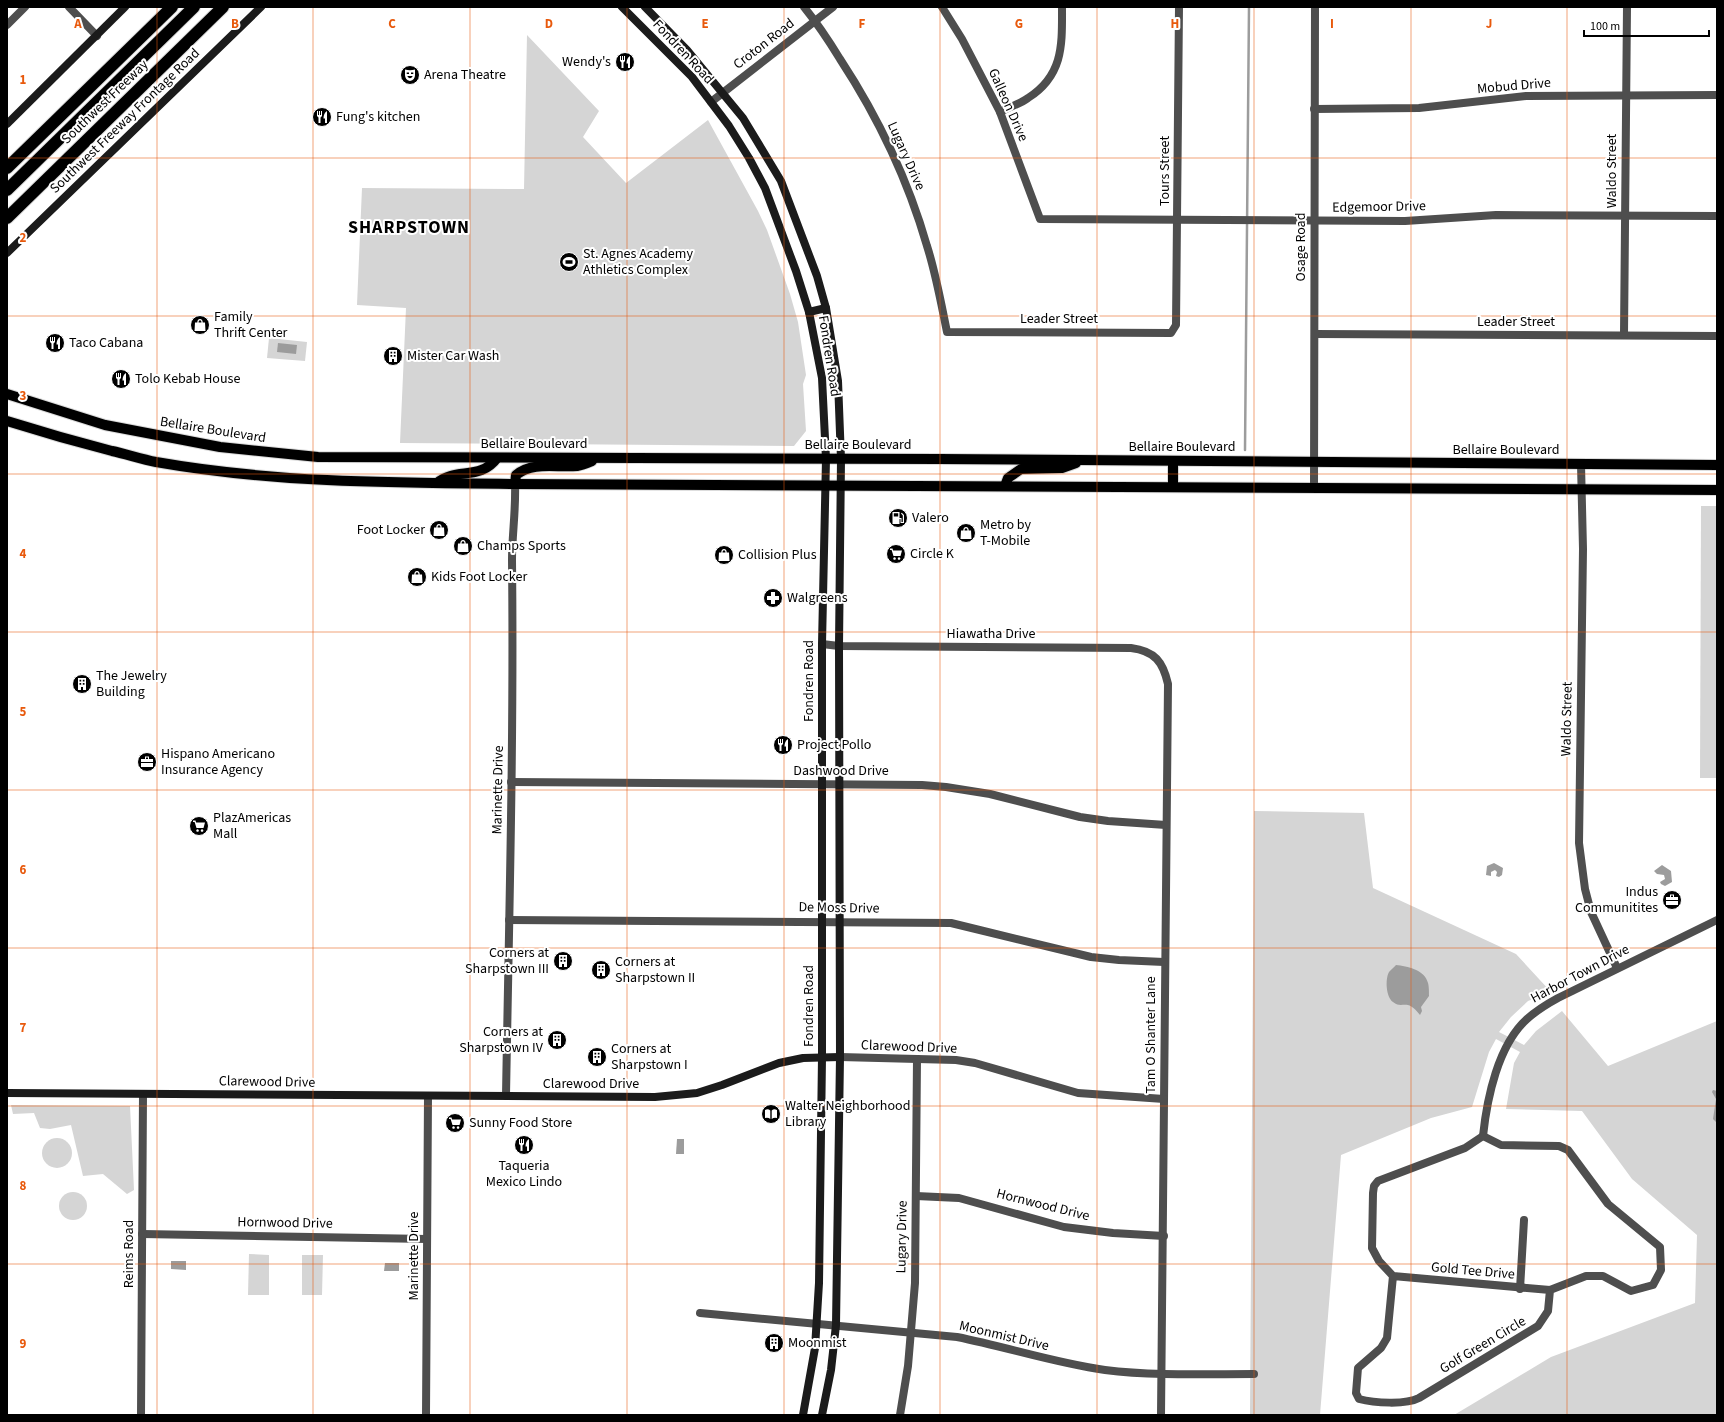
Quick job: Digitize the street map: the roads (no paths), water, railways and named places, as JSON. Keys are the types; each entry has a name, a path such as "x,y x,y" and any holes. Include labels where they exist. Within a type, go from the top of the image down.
{"highway":[{"name":"Southwest Freeway","path":"7,168 172,7"},
{"path":"7,190 194,7"},
{"name":"Southwest Freeway","path":"7,218 223,7"}],"main road":[{"path":"7,124 125,7"},
{"name":"Southwest Freeway Frontage Road","path":"7,253 261,7"},
{"name":"Fondren Road","path":"622,7 692,77 729,126 749,158 765,188 788,248 809,312 822,378 826,459 822,644 822,1057 818,1324 803,1415"},
{"name":"Fondren Road","path":"645,7 687,50 743,118 781,181 808,251 826,308 838,380 841,459 838,921 840,1057 836,1325 831,1370 822,1415"},
{"path":"809,312 826,308"},
{"name":"Bellaire Boulevard","path":"7,394 105,425 220,447 318,457 1083,460 1717,465"},
{"path":"7,421 154,462 216,471 293,479 516,484 1717,490"},
{"path":"437,483 443,477 484,470 497,458"},
{"path":"516,484 516,475 527,469 538,467 578,466 600,458"},
{"path":"1005,486 1008,478 1021,470 1062,468 1083,460"},
{"path":"1173,461 1173,487"},
{"name":"Clarewood Drive","path":"7,1093 650,1097 697,1093 779,1063 802,1058 840,1057"}],"street":[{"path":"7,25 25,7"},
{"path":"69,7 97,36"},
{"name":"Lugary Drive","path":"804,7 856,83 889,144 914,204 927,246 947,332"},
{"name":"Croton Road","path":"711,102 833,7"},
{"name":"Galleon Drive","path":"942,7 962,38 1000,112 1040,219"},
{"path":"1000,112 1028,98 1050,78 1057,65 1062,48 1062,7"},
{"name":"Tours Street","path":"1171,333 1176,325 1179,7"},
{"name":"Osage Road","path":"1314,488 1315,7"},
{"name":"Waldo Street","path":"1624,335 1627,7"},
{"name":"Mobud Drive","path":"1314,109 1419,108 1526,96 1717,95"},
{"name":"Edgemoor Drive","path":"1040,219 1405,221 1496,215 1717,216"},
{"name":"Leader Street","path":"947,332 1171,333"},
{"name":"Leader Street","path":"1315,334 1717,336"},
{"name":"Waldo Street","path":"1581,464 1583,548 1579,843 1584,882 1592,912 1617,968"},
{"name":"Marinette Drive","path":"506,1096 511,782 512,540 516,506 516,484"},
{"name":"Hiawatha Drive","path":"822,644 839,646 1131,648 1149,652 1157,658"},
{"name":"Tam O Shanter Lane","path":"1157,658 1165,673 1168,684 1164,962 1164,1236 1161,1415"},
{"name":"Dashwood Drive","path":"511,782 839,784 946,787 990,794 1080,817 1108,821 1166,825"},
{"name":"De Moss Drive","path":"509,920 838,921 951,923 1091,957 1164,962"},
{"name":"Harbor Town Drive","path":"1483,1136 1485,1115 1504,1052 1519,1028 1539,1009 1617,968 1717,920"},
{"name":"Clarewood Drive","path":"840,1057 956,1060 975,1063 1078,1093 1164,1099"},
{"name":"Lugary Drive","path":"900,1415 908,1366 915,1283 917,1059"},
{"name":"Reims Road","path":"141,1415 143,1094"},
{"name":"Marinette Drive","path":"426,1415 428,1096"},
{"path":"1393,1276 1379,1261 1372,1248 1374,1186 1378,1181 1465,1148 1483,1136 1496,1144 1501,1145 1559,1146 1568,1150 1608,1204 1660,1247 1661,1270 1653,1285 1631,1291 1603,1276 1586,1276 1550,1290"},
{"name":"Hornwood Drive","path":"916,1196 959,1198 1064,1227 1113,1233 1164,1236"},
{"path":"1520,1289 1524,1220"},
{"name":"Hornwood Drive","path":"142,1234 427,1239"},
{"name":"Golf Green Circle","path":"1393,1276 1387,1338 1381,1348 1361,1364 1357,1373 1356,1393 1359,1399 1368,1401 1413,1401 1538,1326 1548,1311 1550,1290"},
{"name":"Gold Tee Drive","path":"1393,1276 1520,1289 1550,1290"},
{"name":"Moonmist Drive","path":"700,1313 957,1337 994,1344 1036,1357 1107,1370 1161,1373 1254,1374"}],"waterway":[{"path":"1245,450 1249,7"}],"place":[{"name":"Wendy's","path":"625,62"},
{"name":"Arena Theatre","path":"410,75"},
{"name":"Fung's kitchen","path":"322,117"},
{"name":"St. Agnes Academy Athletics Complex","path":"569,262"},
{"name":"Family Thrift Center","path":"200,325"},
{"name":"Taco Cabana","path":"55,343"},
{"name":"Mister Car Wash","path":"393,356"},
{"name":"Tolo Kebab House","path":"121,379"},
{"name":"Valero","path":"898,518"},
{"name":"Foot Locker","path":"439,530"},
{"name":"Metro by T-Mobile","path":"966,533"},
{"name":"Champs Sports","path":"463,546"},
{"name":"Circle K","path":"896,554"},
{"name":"Collision Plus","path":"724,555"},
{"name":"Kids Foot Locker","path":"417,577"},
{"name":"Walgreens","path":"773,598"},
{"name":"The Jewelry Building","path":"82,684"},
{"name":"Project Pollo","path":"783,745"},
{"name":"Hispano Americano Insurance Agency","path":"147,762"},
{"name":"PlazAmericas Mall","path":"199,826"},
{"name":"Indus Communitites","path":"1672,900"},
{"name":"Corners at Sharpstown III","path":"563,961"},
{"name":"Corners at Sharpstown II","path":"601,970"},
{"name":"Corners at Sharpstown IV","path":"557,1040"},
{"name":"Corners at Sharpstown I","path":"597,1057"},
{"name":"Walter Neighborhood Library","path":"771,1114"},
{"name":"Sunny Food Store","path":"455,1123"},
{"name":"Taqueria Mexico Lindo","path":"524,1145"},
{"name":"Moonmist","path":"774,1343"}],"district":[{"name":"SHARPSTOWN","path":"409,227"}]}
